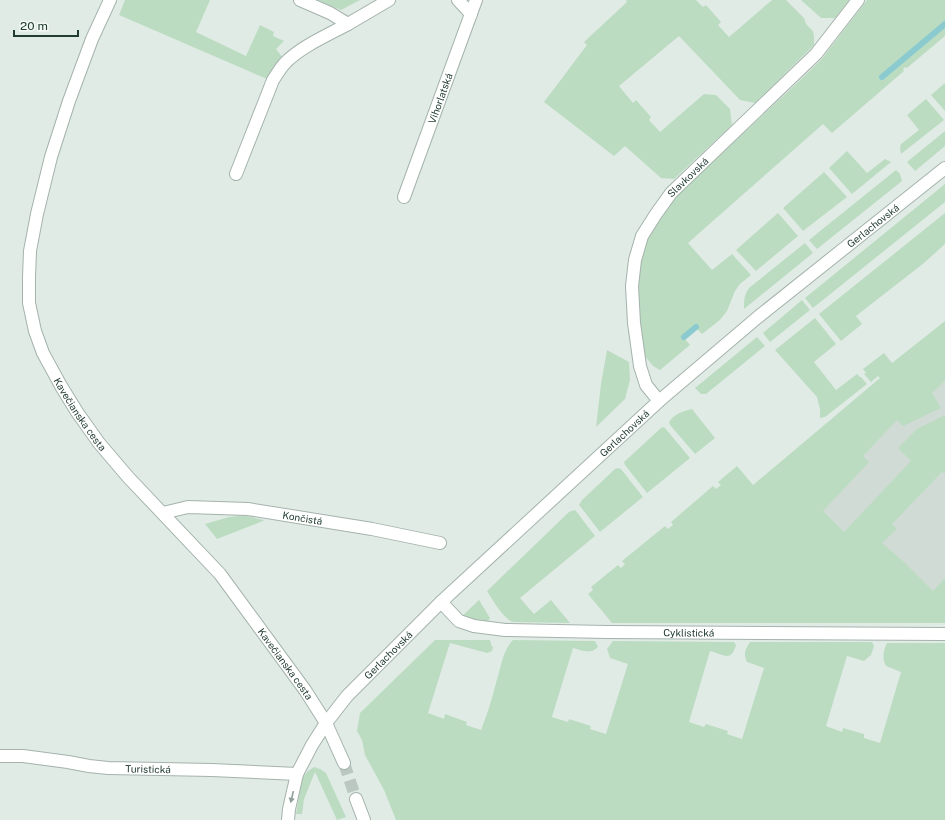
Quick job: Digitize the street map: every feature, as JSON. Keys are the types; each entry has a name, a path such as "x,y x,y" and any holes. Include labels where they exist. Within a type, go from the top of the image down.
{"street":[{"name":"Kavečianska cesta","path":"110,0 90,46 69,101 51,157 37,214 30,251 28,277 29,303 35,331 44,353 61,386 98,443 220,574 305,690 326,723 344,763"},
{"path":"300,0 330,13 348,24"},
{"path":"236,174 273,80 286,62 298,52 389,0"},
{"path":"458,0 471,14"},
{"name":"Vihorlatská","path":"404,198 476,0"},
{"name":"Slavkovská","path":"659,401 646,385 640,366 634,323 632,286 635,260 642,236 671,193 816,54 858,0"},
{"name":"Gerlachovská","path":"326,723 347,696 441,602 659,401 758,317 945,168"},
{"name":"Končistá","path":"163,513 188,507 248,509 372,529 440,542"},
{"name":"Cyklistická","path":"441,602 459,621 474,626 505,630 592,632 945,634"},
{"path":"288,820 297,774 312,745 326,723"},
{"name":"Turistická","path":"0,756 23,756 108,768 212,770 297,774"},
{"path":"356,799 364,820"}],"shaded area":[{"path":"945,341 945,613 674,609"}],"green space":[{"path":"125,0 210,0 196,32 246,56 260,25 274,32 273,36 284,41 276,49 283,58 267,79 119,15"},
{"path":"317,0 360,0 341,10"},
{"path":"626,0 696,0 703,7 706,5 721,22 718,25 729,37 772,0 786,0 804,18 806,24 813,31 814,45 755,103 740,100 679,36 619,86 633,103 636,100 651,117 649,120 660,132 704,94 716,95 730,109 732,125 674,179 661,178 625,146 614,156 544,102 587,45 584,42 627,2"},
{"path":"801,0 849,0 835,18 821,18"},
{"path":"867,0 945,0 945,36 907,68 906,67 903,69 904,71 832,133 823,124 688,243 712,270 732,254 751,275 740,284 735,291 727,311 720,320 702,334 697,329 685,339 690,345 660,370 653,366 644,355 637,301 637,285 640,267 648,237 671,201 821,60"},
{"path":"945,83 945,111 931,95"},
{"path":"926,99 944,120 901,154 901,144 919,130 907,115"},
{"path":"945,131 945,146 915,171 907,162"},
{"path":"847,151 867,173 885,159 891,162 852,194 829,168"},
{"path":"896,170 900,174 902,181 817,249 809,240"},
{"path":"824,172 847,197 803,231 783,208"},
{"path":"945,184 945,202 813,308 805,298"},
{"path":"778,213 798,236 756,271 736,250"},
{"path":"945,213 945,244 924,263 856,316 862,324 841,341 819,314"},
{"path":"805,243 813,253 744,309 746,293 749,288"},
{"path":"802,300 810,310 770,342 763,333"},
{"path":"815,318 836,344 814,362 836,390 857,374 867,384 825,417 820,418 820,409 817,397 775,350"},
{"path":"945,321 945,381 932,393 941,408 903,426 897,420 863,456 869,462 823,511 844,532 911,461 898,448 917,429 945,415 945,474 942,472 892,524 897,529 882,543 904,562 933,591 945,578 945,623 612,623 588,594 593,590 591,587 618,565 621,568 625,564 622,561 665,526 668,529 673,525 671,522 713,486 716,489 721,485 718,482 737,466 753,485 880,378 878,376 871,382 864,374 866,373 863,369 884,353 892,363"},
{"path":"757,337 765,346 706,394 701,394 695,388"},
{"path":"607,350 629,362 630,380 625,399 596,427 601,384"},
{"path":"692,409 715,438 695,454 669,422 679,413"},
{"path":"663,427 690,458 647,493 624,462"},
{"path":"615,469 621,469 643,497 600,532 579,505 582,500"},
{"path":"574,510 595,536 520,598 534,614 551,600 570,623 512,622 501,612 487,591 569,512"},
{"path":"238,516 264,520 217,539 205,524 229,517"},
{"path":"479,600 490,618 487,623 460,618"},
{"path":"435,640 490,640 493,647 492,651 487,653 450,643 428,713 444,719 445,714 467,722 466,725 481,730 504,654 509,644 513,640 595,641 598,647 592,651 573,648 552,717 568,722 569,719 591,726 590,729 606,734 628,664 610,658 607,649 613,641 734,642 736,645 734,651 729,656 710,651 689,722 704,727 706,724 728,731 727,734 742,739 764,668 747,662 745,652 750,642 872,642 874,646 871,655 864,661 847,656 826,726 842,732 843,728 864,734 864,738 880,743 901,672 886,666 884,654 887,643 945,643 945,820 396,820 384,790 365,755 362,740 357,731 360,713"},
{"path":"314,767 326,773 346,817 337,820 315,772 304,799 302,814 296,814 302,778"}],"waterway":[{"path":"882,77 945,24"},
{"path":"684,337 696,327"}],"tunnel":[{"path":"344,763 356,799"}]}
